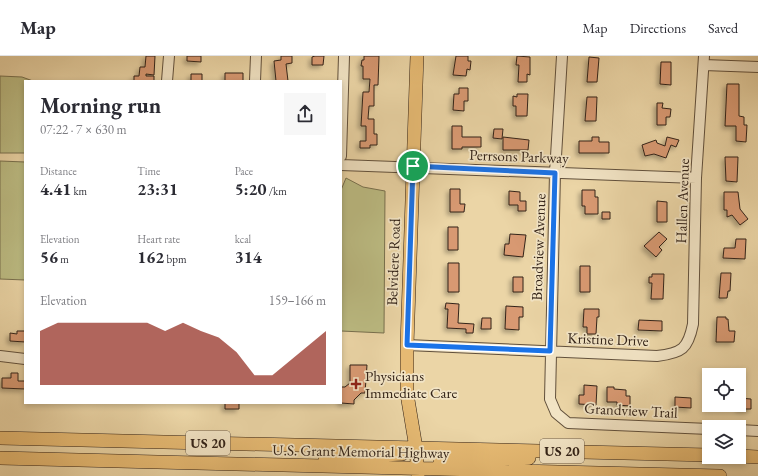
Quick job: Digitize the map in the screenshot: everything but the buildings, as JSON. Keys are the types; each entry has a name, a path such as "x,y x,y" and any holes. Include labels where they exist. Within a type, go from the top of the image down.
{"main road":[{"name":"Belvidere Road","path":"417,56 407,345 408,394 419,473"},
{"name":"U.S. Grant Memorial Highway","path":"0,438 702,455"},
{"path":"241,464 278,459 388,456 401,454 416,448"},
{"path":"419,473 446,461 570,457 609,452"},
{"path":"746,456 758,457"},
{"name":"U.S. Grant Memorial Highway","path":"0,458 241,464 419,473 720,476"}],"street":[{"path":"167,80 169,56"},
{"path":"256,56 256,80"},
{"path":"342,123 344,56"},
{"name":"Broadview Avenue","path":"556,413 550,399 550,351 555,173 562,56"},
{"path":"704,61 758,67"},
{"name":"Hallen Avenue","path":"686,346 693,324 696,178 704,61"},
{"name":"Perrsons Parkway","path":"342,165 413,166 696,178"},
{"name":"Kristine Drive","path":"407,345 657,356 675,353 686,346"},
{"path":"0,356 24,359"},
{"name":"Grandview Trail","path":"556,413 568,423 702,429"},
{"path":"746,430 758,431"}],"green space":[{"path":"0,76 22,77 30,80 24,80 24,153 0,153"},
{"path":"0,161 24,162 24,280 0,279"},
{"path":"346,178 363,187 385,191 384,333 342,331 342,188"}],"place":[{"name":"Physicians Immediate Care","path":"356,384"}],"route":[{"path":"413,166 555,173 550,351 407,345 413,166"}]}
